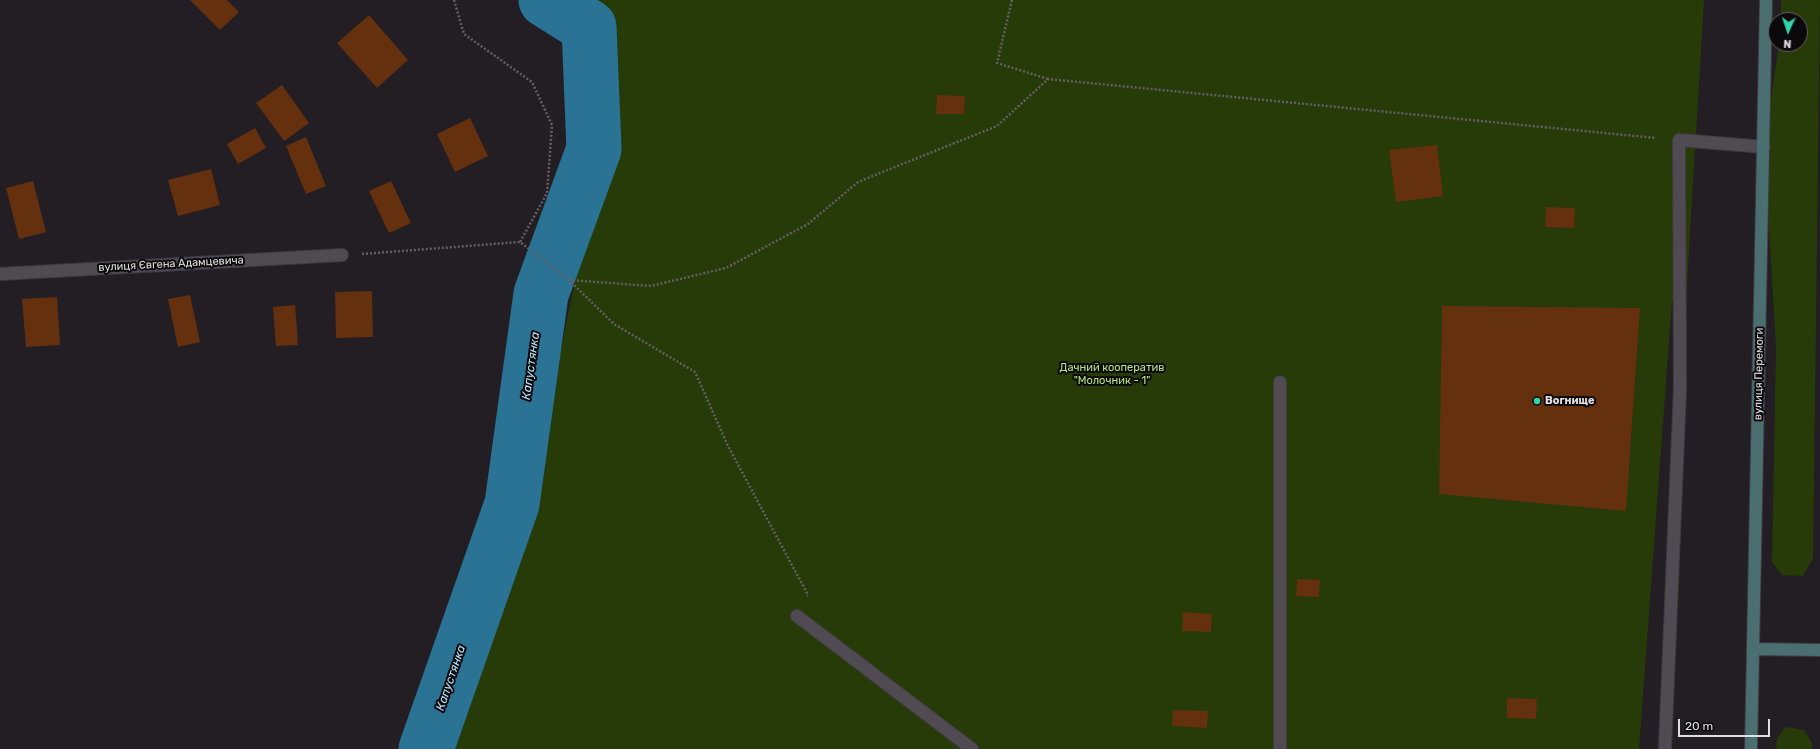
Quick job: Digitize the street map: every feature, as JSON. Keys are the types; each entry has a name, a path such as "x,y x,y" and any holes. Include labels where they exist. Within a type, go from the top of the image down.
{"main road":[{"name":"вулиця Перемоги","path":"1751,749 1766,0"},
{"path":"1753,649 1820,650"}],"street":[{"path":"1665,749 1680,389 1679,140 1764,147"},
{"name":"вулиця Євгена Адамцевича","path":"0,274 342,255"},
{"path":"1280,382 1280,749"},
{"path":"797,616 972,749"}],"path":[{"path":"454,0 464,34 532,82 552,124 547,193 520,242"},
{"path":"1012,0 997,64 1048,79 1679,140"},
{"path":"569,280 651,286 726,268 808,224 858,182 997,126 1048,79"},
{"path":"342,255 520,242 569,280 614,324 695,372 728,446 808,595 797,616"}],"green space":[{"name":"Дачний кооператив \"Молочник - 1\"","path":"580,0 1704,0 1686,300 1672,300 1639,749 451,749 519,529 555,377 585,234 613,154 615,22"},
{"path":"1781,0 1820,0 1813,558 1803,576 1782,575 1772,562 1776,346 1764,147 1778,52 1808,52 1808,12 1781,12"},
{"path":"1785,727 1804,730 1812,743 1812,749 1776,749 1777,739"}],"building":[{"path":"190,0 227,0 239,12 220,30"},
{"path":"369,15 408,60 377,88 337,43"},
{"path":"282,85 309,123 284,141 256,103"},
{"path":"937,95 965,96 964,114 936,114"},
{"path":"470,118 488,156 455,172 437,134"},
{"path":"255,128 266,148 238,164 227,144"},
{"path":"306,137 326,186 306,194 286,146"},
{"path":"1437,145 1443,196 1396,202 1389,150"},
{"path":"211,169 220,205 178,216 168,180"},
{"path":"33,181 46,232 19,239 6,188"},
{"path":"391,181 411,223 389,233 369,191"},
{"path":"1546,207 1575,208 1574,228 1545,227"},
{"path":"372,291 373,337 336,338 335,292"},
{"path":"190,295 200,342 178,347 168,299"},
{"path":"57,297 60,345 26,347 22,299"},
{"path":"295,305 298,345 276,346 273,307"},
{"name":"Вогнище","path":"1442,306 1640,308 1626,511 1439,494"},
{"path":"1297,579 1320,580 1319,597 1296,596"},
{"path":"1183,612 1212,614 1211,632 1182,631"},
{"path":"1507,698 1537,699 1536,719 1507,718"},
{"path":"1173,710 1208,711 1207,728 1172,726"}],"waterway":[{"name":"Капустянка","path":"426,749 512,504 541,294 594,149 589,27 546,0"}],"place":[{"name":"Вогнище","path":"1537,401"}]}
